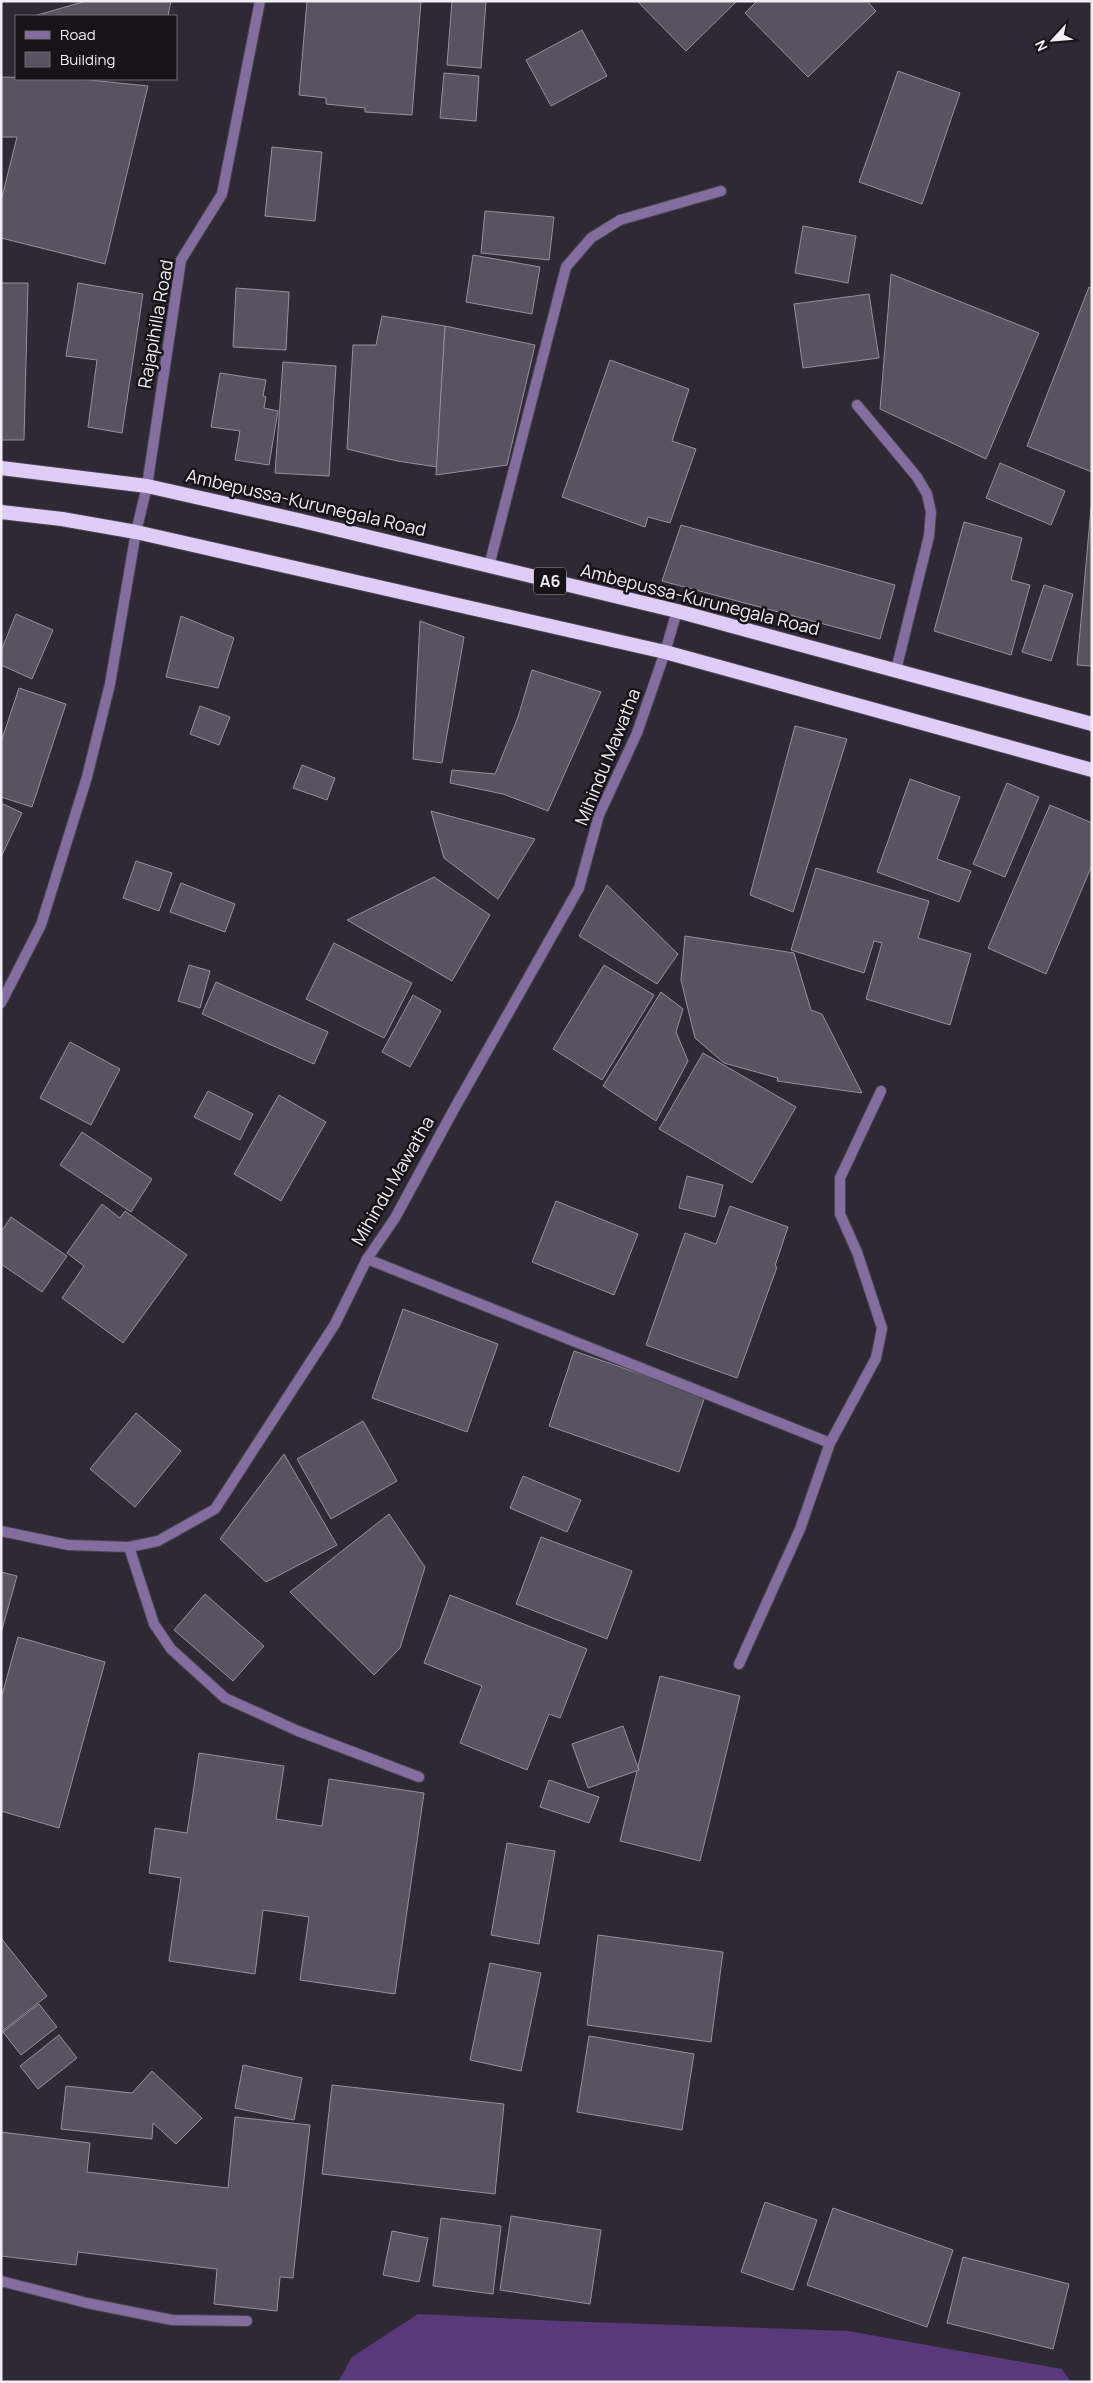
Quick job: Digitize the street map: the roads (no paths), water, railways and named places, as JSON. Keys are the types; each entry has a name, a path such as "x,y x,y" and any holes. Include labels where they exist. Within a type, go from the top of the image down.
{"highway":[{"name":"Ambepussa-Kurunegala Road","path":"1,468 147,486 489,566 677,611 1092,724"},
{"path":"1,512 62,519 136,532 665,652 1092,770"}],"street":[{"name":"Rajapihilla Road","path":"1,1003 41,925 88,777 110,684 136,532 147,486 181,260 222,194 260,1"},
{"path":"489,566 566,267 591,238 620,220 722,191"},
{"path":"857,405 916,477 927,494 931,512 929,536 896,670"},
{"name":"Mihindu Mawatha","path":"1,1531 68,1546 129,1547 158,1541 215,1509 335,1324 367,1259 395,1218 452,1111 579,888 599,815 636,734 665,652 677,611"},
{"path":"739,1664 800,1529 830,1443 876,1358 882,1328 858,1252 840,1214 840,1178 881,1091"},
{"path":"367,1259 830,1443"},
{"path":"129,1547 154,1624 171,1649 225,1698 298,1731 419,1777"},
{"path":"1,2281 88,2303 172,2320 247,2322"}]}
